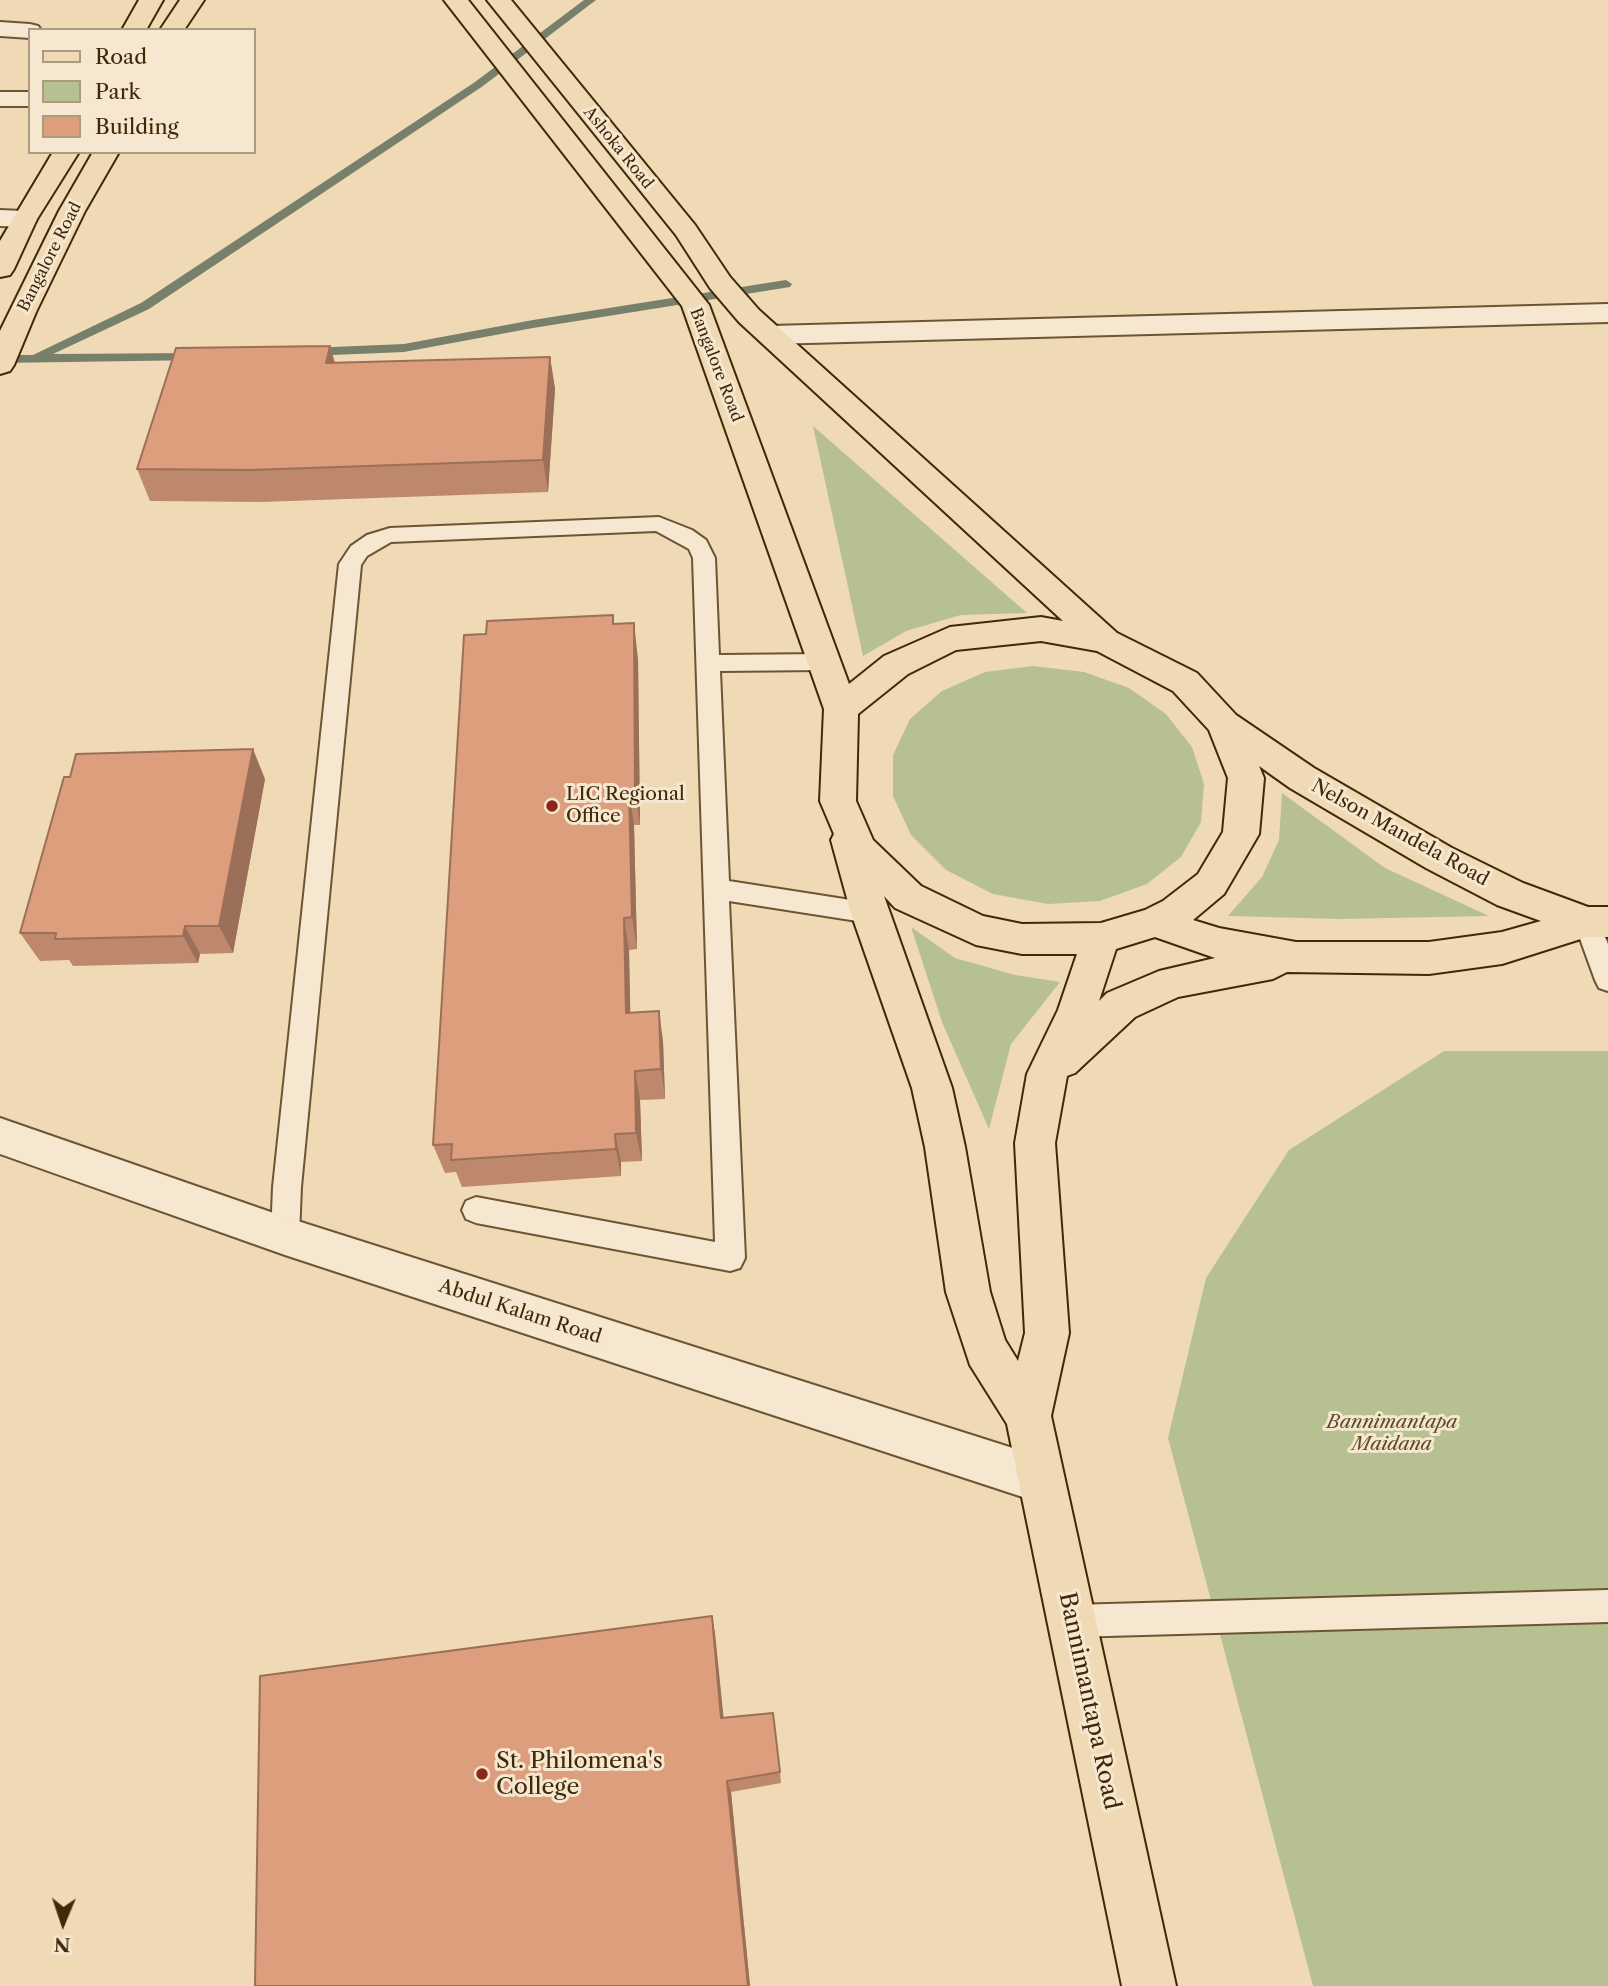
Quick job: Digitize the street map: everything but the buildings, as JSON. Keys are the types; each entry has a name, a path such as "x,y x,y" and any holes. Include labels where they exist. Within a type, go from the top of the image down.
{"main road":[{"path":"135,28 151,0"},
{"path":"173,28 192,0"},
{"name":"Bangalore Road","path":"456,0 689,298 841,709"},
{"name":"Ashoka Road","path":"499,0 686,231 727,290 770,335 1105,640"},
{"name":"Bangalore Road","path":"0,269 12,218 64,154"},
{"name":"Bangalore Road","path":"0,365 22,312 72,211 105,154"},
{"path":"838,801 859,849 908,897 976,930 1022,939 1101,938 1155,922 1176,912 1211,884 1241,834 1246,778 1224,724 1185,682 1105,640 1041,629 950,639 896,665 841,709 838,801 870,913 932,1088 945,1147 968,1292 986,1350 1028,1416"},
{"name":"Nelson Mandela Road","path":"1224,724 1313,785 1439,858 1510,894 1598,922"},
{"path":"1155,922 1219,944 1296,958 1429,958 1502,948 1598,922"},
{"path":"1028,1416 1047,1333 1035,1143 1047,1074 1077,1010 1101,938"},
{"path":"1047,1074 1121,1005 1173,982 1296,958"},
{"name":"Bannimantapa Road","path":"1028,1416 1149,1986"}],"street":[{"path":"0,29 28,31"},
{"path":"0,99 28,99"},
{"path":"770,335 1608,313"},
{"name":"Abdul Kalam Road","path":"0,1136 285,1236 1041,1480"}],"lane":[{"path":"285,1236 287,1187 350,564 359,551 375,540 390,535 659,524 684,535 698,545 704,558 730,1258 476,1210"},
{"path":"708,663 824,662"},
{"path":"717,889 870,913"},
{"path":"1598,922 1608,980"},
{"path":"1072,1621 1608,1606"}],"green space":[{"path":"813,426 1027,613 961,615 906,631 863,656"},
{"path":"1033,666 1084,672 1129,688 1166,714 1192,747 1204,784 1201,822 1181,857 1147,884 1100,901 1048,904 993,894 946,870 911,835 893,796 893,755 910,719 942,691 985,672"},
{"path":"1282,793 1385,868 1489,916 1340,919 1228,916 1262,877 1279,840"},
{"path":"911,927 955,958 1015,975 1060,982 1011,1044 989,1129 942,1022"},
{"name":"Bannimantapa Maidana","path":"1444,1051 1608,1051 1608,1986 1313,1986 1168,1438 1206,1278 1289,1150"}],"waterway":[{"path":"39,356 145,306 479,84 591,0"},
{"path":"309,352 404,348 533,324 786,284"},
{"path":"0,359 197,357"}],"place":[{"name":"LIC Regional Office","path":"552,806"},
{"name":"St. Philomena's College","path":"482,1774"}]}
